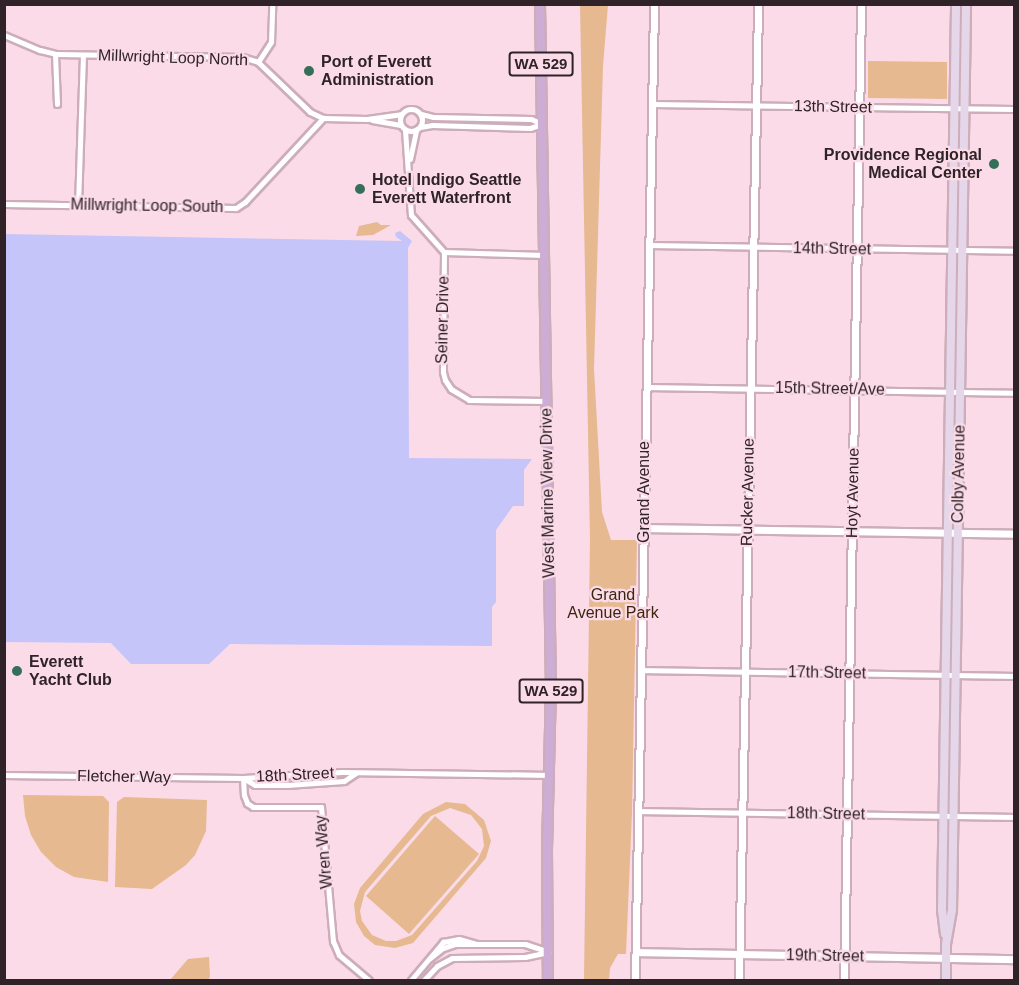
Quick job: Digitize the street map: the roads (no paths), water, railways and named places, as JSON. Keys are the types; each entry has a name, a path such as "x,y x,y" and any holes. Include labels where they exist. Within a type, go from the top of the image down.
{"main road":[{"name":"West Marine View Drive","path":"540,4 551,686 548,981"},
{"name":"Colby Avenue","path":"946,981 946,944 942,910 956,4"},
{"name":"Colby Avenue","path":"946,944 952,910 966,4"}],"street":[{"path":"258,62 271,42 272,4"},
{"name":"Grand Avenue","path":"635,981 654,4"},
{"name":"Rucker Avenue","path":"739,981 758,4"},
{"name":"Hoyt Avenue","path":"844,981 861,4"},
{"name":"Millwright Loop North","path":"4,35 55,54 242,57 258,62 310,112 323,118"},
{"path":"55,54 57,104"},
{"path":"78,205 83,55"},
{"name":"13th Street","path":"652,104 1014,109"},
{"path":"323,118 368,119 402,114 412,109 433,117 531,119 542,124"},
{"name":"Seiner Drive","path":"402,114 409,164 411,215 444,252 443,372 445,380 451,389 470,400 547,401"},
{"name":"Seiner Drive","path":"409,164 421,114"},
{"name":"Millwright Loop South","path":"4,204 236,208 243,204 323,118"},
{"path":"368,119 403,128 418,129 432,124 530,128 542,124"},
{"name":"14th Street","path":"649,245 1014,250"},
{"path":"444,252 544,255"},
{"name":"15th Street/Ave","path":"646,387 1014,393"},
{"path":"644,528 1014,534"},
{"name":"17th Street","path":"640,670 1014,676"},
{"name":"18th Street","path":"243,778 356,773 549,775"},
{"name":"18th Street","path":"243,778 255,785 287,785 344,781 356,773"},
{"name":"Fletcher Way","path":"4,775 243,778"},
{"name":"Wren Way","path":"243,778 244,795 253,807 321,807 333,941 339,955 369,981"},
{"name":"18th Street","path":"638,811 1014,817"},
{"path":"411,981 436,947 449,939 472,941 476,944 525,944 548,952"},
{"path":"424,981 437,966 450,959 525,957 548,952"},
{"name":"19th Street","path":"636,952 1014,959"}],"water":[{"path":"400,231 412,241 408,248 409,458 532,459 524,470 524,506 513,506 496,530 496,602 492,607 492,646 230,644 209,664 131,664 111,643 5,642 5,234 402,241 396,237 395,233"}],"place":[{"name":"Port of Everett Administration","path":"309,71"},
{"name":"Providence Regional Medical Center","path":"994,164"},
{"name":"Hotel Indigo Seattle Everett Waterfront","path":"360,189"},
{"name":"Everett Yacht Club","path":"17,671"}],"park label":[{"name":"Grand Avenue Park","path":"613,604"}]}
